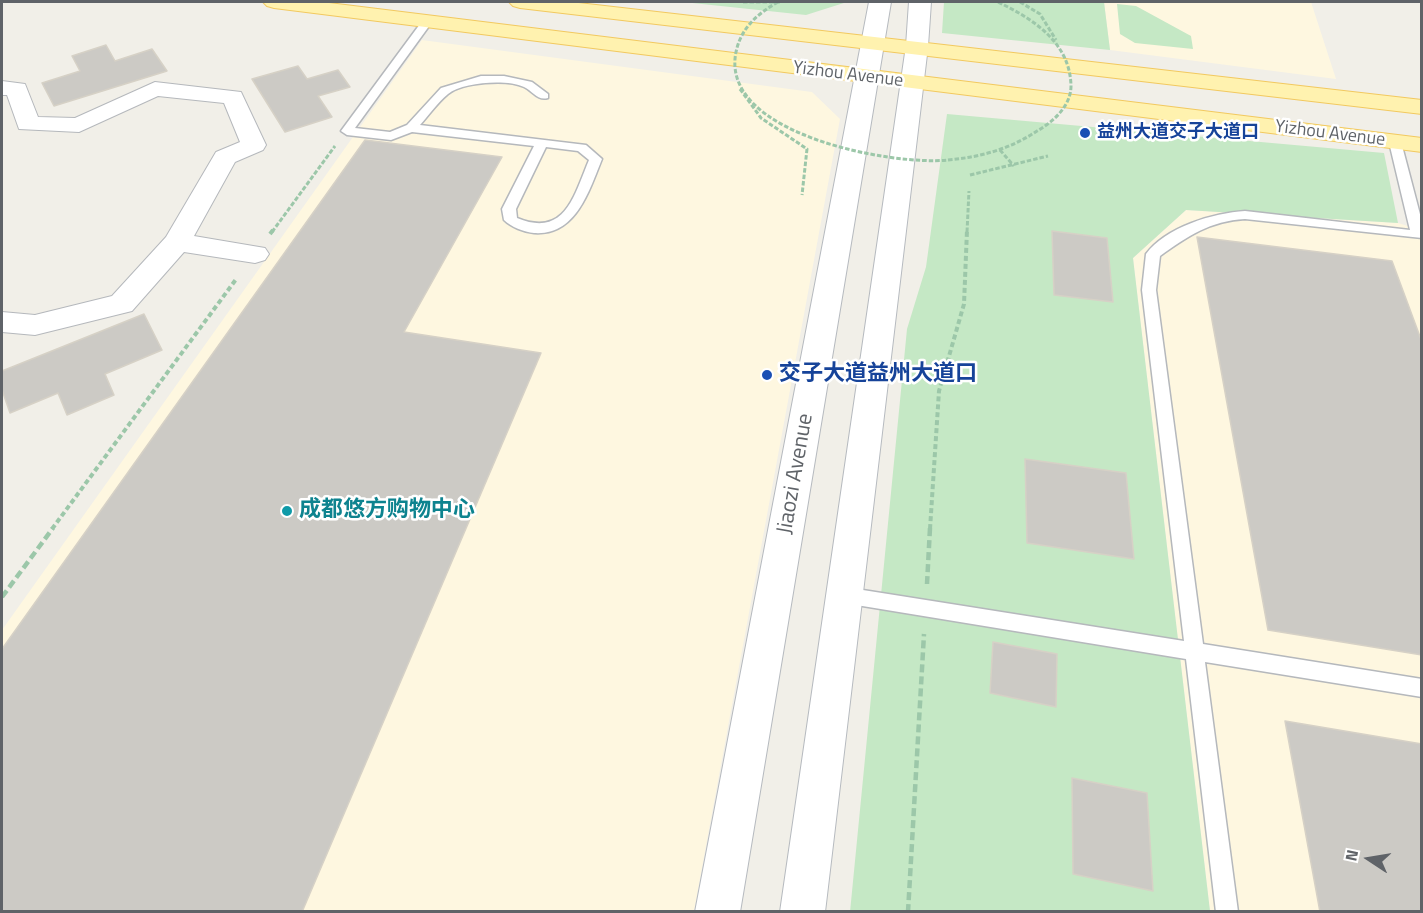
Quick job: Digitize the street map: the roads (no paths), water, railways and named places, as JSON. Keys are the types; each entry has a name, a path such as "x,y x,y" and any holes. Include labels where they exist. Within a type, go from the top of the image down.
{"main road":[{"name":"Yizhou Avenue","path":"274,2 1422,146"},
{"name":"Yizhou Avenue","path":"520,2 917,46 1422,107"},
{"name":"Jiaozi Avenue","path":"717,912 880,2"},
{"path":"802,912 917,46 920,2"},
{"path":"2,87 17,89 28,124 79,125 155,89 233,97 254,145 225,157 177,242 122,304 35,325 2,322"},
{"path":"177,242 255,254"}],"lane":[{"path":"427,22 346,131 391,136 411,128 440,95 462,82 504,79 528,84 544,96"},
{"path":"411,128 582,148 596,159 570,217 559,224 540,229 523,227 511,220 509,209 541,144"},
{"path":"1227,912 1149,291 1153,254 1195,224 1218,216 1245,215 1420,239 1395,142"},
{"path":"844,595 1422,688"}],"place":[{"name":"益州大道交子大道口","path":"1085,133"},
{"name":"交子大道益州大道口","path":"767,375"},
{"name":"成都悠方购物中心","path":"287,511"}]}
